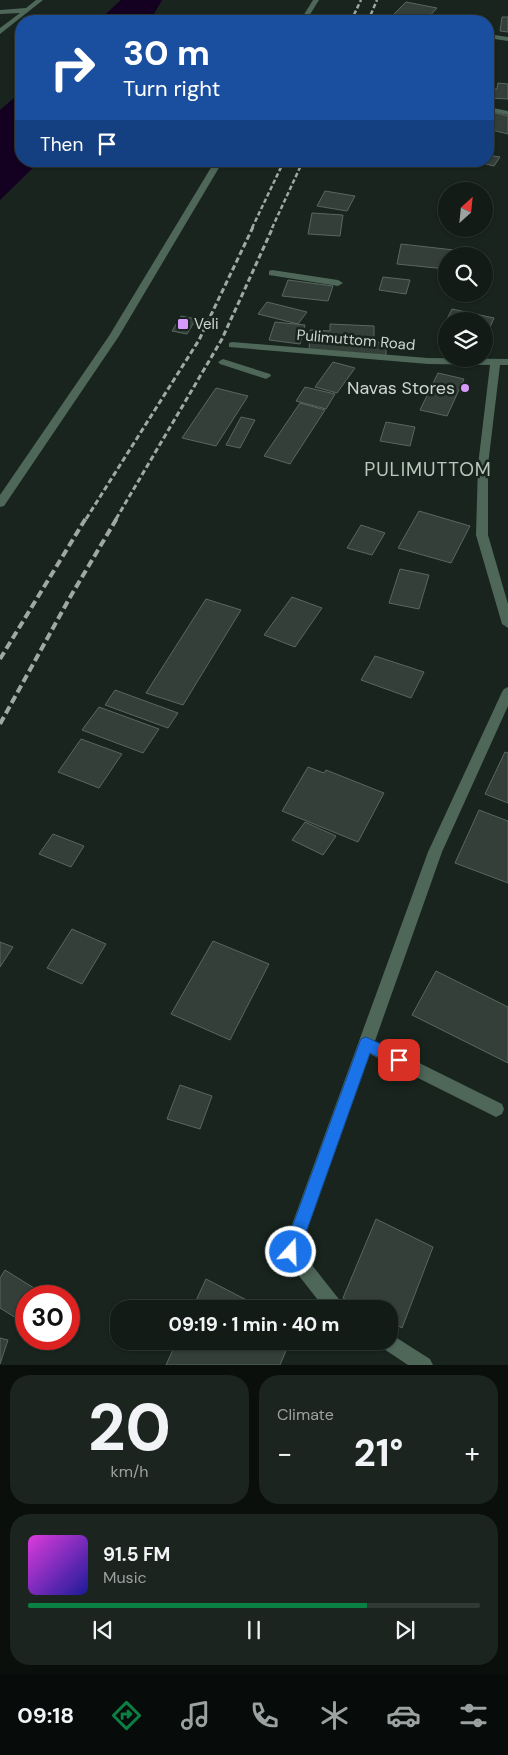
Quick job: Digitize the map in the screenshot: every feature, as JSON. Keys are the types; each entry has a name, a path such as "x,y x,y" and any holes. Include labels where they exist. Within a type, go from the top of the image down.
{"street":[{"path":"20,15 40,0"},
{"path":"307,15 316,0"},
{"path":"0,12 26,10"},
{"path":"0,32 15,19"},
{"path":"494,37 508,38"},
{"path":"494,110 508,113"},
{"path":"0,503 114,336 215,167"},
{"path":"272,273 338,283"},
{"name":"Pulimuttom Road","path":"232,345 428,361 508,362"},
{"path":"223,362 266,376"},
{"path":"495,362 483,465 482,535 508,624"},
{"path":"329,1300 291,1252 435,852 508,692"},
{"path":"366,1044 496,1109"},
{"path":"398,1348 424,1365"}],"shaded area":[{"path":"121,0 162,0 153,15 105,15"},
{"path":"15,97 15,167 34,167 0,200 0,110"}],"building":[{"path":"406,2 437,8 431,15 393,15"},
{"path":"502,17 508,17 508,32 500,31"},
{"path":"498,83 508,84 508,99 494,98 494,89 497,89"},
{"path":"494,112 508,116 508,134 494,130"},
{"path":"494,156 500,157 494,166"},
{"path":"325,191 355,196 347,211 317,206"},
{"path":"312,213 343,215 340,236 308,234"},
{"path":"401,244 438,248 438,268 397,264"},
{"path":"383,277 410,280 406,294 379,290"},
{"path":"288,280 333,286 328,301 282,296"},
{"path":"267,302 307,312 298,324 258,314"},
{"path":"452,309 466,312 450,312"},
{"path":"181,316 196,319 187,334 172,331"},
{"path":"275,322 305,325 300,344 269,340"},
{"path":"330,324 374,326 374,342 386,343 386,356 309,352 310,330 330,331"},
{"path":"333,362 355,368 337,393 315,387"},
{"path":"438,373 464,379 447,416 420,410"},
{"path":"305,387 335,394 326,409 296,401"},
{"path":"216,388 248,396 216,446 182,438"},
{"path":"300,403 325,410 290,464 264,456"},
{"path":"241,417 255,420 240,448 226,445"},
{"path":"386,422 415,427 410,446 380,441"},
{"path":"419,511 470,526 451,563 398,548"},
{"path":"361,525 385,533 372,555 347,548"},
{"path":"400,569 429,575 419,609 389,603"},
{"path":"292,597 322,608 295,647 264,635"},
{"path":"206,599 241,610 183,705 146,693"},
{"path":"375,656 424,672 411,698 361,680"},
{"path":"115,690 178,713 168,728 105,705"},
{"path":"99,707 159,729 143,753 82,730"},
{"path":"81,739 122,754 99,788 58,772"},
{"path":"505,752 508,753 508,803 485,794"},
{"path":"308,767 324,773 326,770 384,793 358,842 282,811"},
{"path":"479,810 508,821 508,883 455,863"},
{"path":"305,822 336,836 323,855 292,840"},
{"path":"53,834 84,846 71,867 39,854"},
{"path":"72,929 106,944 82,984 47,968"},
{"path":"213,941 269,964 230,1040 171,1014"},
{"path":"0,942 13,947 0,967"},
{"path":"436,971 508,1007 508,1063 412,1015"},
{"path":"180,1085 212,1096 200,1129 167,1119"},
{"path":"376,1219 433,1247 402,1328 398,1326 398,1300 347,1300 343,1298"},
{"path":"5,1270 29,1285 15,1285 15,1317 0,1308 0,1278"},
{"path":"206,1279 247,1300 196,1300"},
{"path":"0,1338 8,1340 0,1364"},
{"path":"173,1350 286,1350 280,1365 166,1365"}],"railway":[{"path":"354,15 361,0"},
{"path":"371,15 377,0"},
{"path":"252,228 281,167"},
{"path":"272,228 300,167"},
{"path":"86,519 199,340 253,227"},
{"path":"116,519 222,339 273,227"},
{"path":"0,659 86,518"},
{"path":"0,724 69,599 117,518"}],"place":[{"name":"Veli","path":"183,324"},
{"name":"Navas Stores","path":"465,388"}],"district":[{"name":"PULIMUTTOM","path":"428,469"}],"route":[{"path":"291,1252 366,1044 399,1060"}]}
